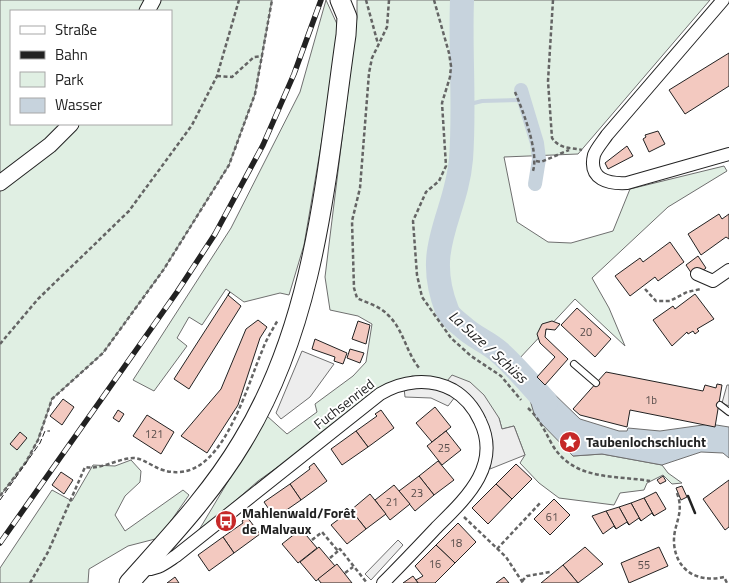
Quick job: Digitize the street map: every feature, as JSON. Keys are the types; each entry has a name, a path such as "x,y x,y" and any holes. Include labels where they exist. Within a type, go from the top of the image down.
{"main road":[{"path":"135,576 201,501 243,441 270,387 296,321 313,252 346,35 346,17 340,0"}],"street":[{"path":"722,0 607,135 594,154 594,164 596,174 601,180 611,184 627,183 729,154"},
{"path":"0,183 43,151 70,125"},
{"path":"697,274 713,281 729,270"},
{"name":"Fuchsenried","path":"135,576 158,568 176,556 380,394 403,384 423,382 451,389 470,404 482,425 486,457 481,476 469,495 383,583"}],"lane":[{"path":"574,364 596,383"},
{"path":"720,405 729,412"}],"path":[{"path":"0,344 38,299 129,210 192,125 218,76 239,0"},
{"path":"0,496 26,462 38,440 52,399 103,353 164,269 229,165 249,115 264,56 272,0"},
{"path":"366,0 369,17 377,33 379,46"},
{"path":"389,0 387,27 372,58 369,73 360,188 352,221 354,288 357,298 389,315 397,326 415,363 422,372"},
{"path":"434,0 450,52 450,77 442,103 446,161 439,181 426,192 413,221 417,275 422,297 451,338 471,356 500,376 522,400"},
{"path":"553,0 548,81 551,134 557,145 569,150"},
{"path":"218,76 232,77 254,56 264,56"},
{"path":"514,92 536,162 533,171"},
{"path":"536,162 541,162 569,150 578,149"},
{"path":"645,289 656,301 670,301 686,292 698,291 713,281"},
{"path":"30,583 48,552 84,467 92,468 135,458 160,471 182,472 192,470 204,462 216,450 242,405 262,350 279,317"},
{"path":"528,408 536,416 560,454 583,472 601,477 621,477 650,481"},
{"path":"677,493 681,507 674,544 680,561 692,578 701,581 724,577 727,583"},
{"path":"497,549 541,502"},
{"path":"456,509 514,567 523,582 527,576 550,572"},
{"path":"312,540 322,532 338,551 340,550 367,583"},
{"path":"330,558 338,551"},
{"path":"345,573 353,567"}],"green space":[{"path":"0,0 272,0 255,94 229,165 164,269 103,353 52,399 38,440 26,462 0,496"},
{"path":"326,0 337,24 338,46 304,245 289,295 280,293 244,302 226,289 202,325 189,317 177,338 187,346 154,391 133,380 231,228 300,92"},
{"path":"357,0 710,0 578,154 504,157 517,222 548,242 571,243 613,231 630,189 724,166 727,171 668,207 592,278 609,308 625,346 575,299 518,360 573,456 602,454 662,465 668,473 682,483 672,484 663,475 647,483 644,490 620,493 614,505 559,498 539,483 520,463 525,455 514,426 502,429 499,418 447,381 412,376 388,389 258,481 196,535 267,416 287,434 317,412 315,404 353,376 366,362 372,324 358,316 330,310 325,277 357,17"},
{"path":"131,460 141,471 140,482 125,496 115,515 125,531 183,490 189,495 159,538 128,546 89,569 88,583 0,583 0,568 52,490 72,501 93,465 115,466"}],"shaded area":[{"path":"302,351 334,364 310,397 281,419 276,413"},
{"path":"452,375 470,382 484,395 499,418 502,429 514,426 525,455 490,469 492,445 447,381"},
{"path":"727,385 729,385 729,406 722,403"},
{"path":"404,388 433,388 455,397 448,406 431,398 405,397"},
{"path":"398,540 403,545 371,580 365,574"}],"water":[{"path":"518,359 580,419 619,431 627,431 628,428 660,431 710,424 729,427 729,458 723,453 701,452 662,465 602,454 573,456 535,417"}],"building":[{"path":"729,53 729,86 685,114 669,90"},
{"path":"658,131 665,144 649,152 643,139 646,137 645,135"},
{"path":"627,146 633,156 608,169 605,163"},
{"path":"719,214 722,219 729,214 729,239 726,237 701,255 688,234"},
{"path":"670,242 684,262 658,281 655,277 630,296 615,276 640,258 643,262"},
{"path":"698,256 706,268 694,277 686,265"},
{"path":"695,294 714,319 697,329 699,331 695,334 693,331 688,334 687,332 672,346 653,320 673,306 675,309"},
{"path":"228,295 241,306 189,389 174,379"},
{"path":"577,308 611,339 595,357 561,325"},
{"path":"258,320 267,327 260,338 238,405 207,453 181,436 221,389 246,329"},
{"path":"358,321 370,325 366,344 352,339"},
{"path":"552,321 560,324 555,330 546,329 545,337 568,359 545,385 537,377 555,357 540,343 537,334 542,324"},
{"path":"315,339 347,353 343,364 334,361 335,357 312,349"},
{"path":"350,349 364,353 360,363 347,358"},
{"path":"606,372 703,391 705,385 716,388 717,384 722,385 715,427 630,410 627,427 580,415 573,409"},
{"path":"63,399 74,407 62,425 50,416"},
{"path":"435,407 451,427 432,442 416,423"},
{"path":"118,410 124,414 119,422 113,418"},
{"path":"381,410 394,428 368,447 356,431 377,416 375,414"},
{"path":"147,415 174,432 161,454 133,436"},
{"path":"356,431 368,447 342,465 331,449"},
{"path":"446,431 461,450 442,465 427,446"},
{"path":"20,432 27,438 17,450 10,444"},
{"path":"438,461 454,480 434,495 419,476"},
{"path":"314,463 327,481 301,500 290,484 310,469 309,467"},
{"path":"516,464 532,479 512,499 496,484"},
{"path":"61,472 73,480 64,494 52,485"},
{"path":"419,476 434,495 415,511 399,491"},
{"path":"663,476 666,481 660,484 657,480"},
{"path":"729,480 729,527 725,530 703,499"},
{"path":"290,484 301,500 275,518 264,502"},
{"path":"496,484 512,499 488,524 472,508"},
{"path":"394,485 410,504 390,520 375,500"},
{"path":"682,486 687,497 681,500 676,488"},
{"path":"656,492 666,509 654,516 644,498"},
{"path":"370,494 386,514 366,529 351,510"},
{"path":"644,498 654,516 652,513 641,521 631,503"},
{"path":"554,499 570,515 550,535 534,519"},
{"path":"631,503 641,521 639,518 629,525 619,507"},
{"path":"619,507 629,525 627,522 616,529 606,511"},
{"path":"351,510 366,529 347,544 331,525"},
{"path":"606,511 616,529 614,526 603,534 592,516"},
{"path":"247,517 260,534 234,553 223,537 243,523 242,521"},
{"path":"458,523 476,542 455,563 436,545"},
{"path":"301,529 317,548 298,563 282,544"},
{"path":"223,537 234,553 209,571 198,555"},
{"path":"436,545 455,563 435,583 418,583 416,580 423,576 415,566"},
{"path":"319,547 335,566 316,581 300,562"},
{"path":"585,547 603,564 578,583 563,565"},
{"path":"659,547 668,566 629,583 621,563"},
{"path":"337,564 352,583 321,583 318,579"},
{"path":"563,565 578,583 541,583"},
{"path":"413,576 418,583 403,583"},
{"path":"175,577 179,583 167,583"},
{"path":"504,577 509,583 496,583"}],"waterway":[{"name":"La Suze / Schüss","path":"462,0 463,119 461,159 458,180 439,250 440,288 451,317 499,352 546,402"},
{"path":"521,90 537,143 539,159 535,184"},
{"path":"462,106 482,101 522,100"}],"railway":[{"path":"0,543 177,292 215,234 263,145 294,74 321,0"}],"fence":[{"path":"0,500 40,443 45,431 50,431"}],"wall":[{"path":"688,496 695,513"}],"place":[{"name":"Taubenlochschlucht","path":"570,442"},
{"name":"Mahlenwald/Forêt de Malvaux","path":"226,521"}]}
